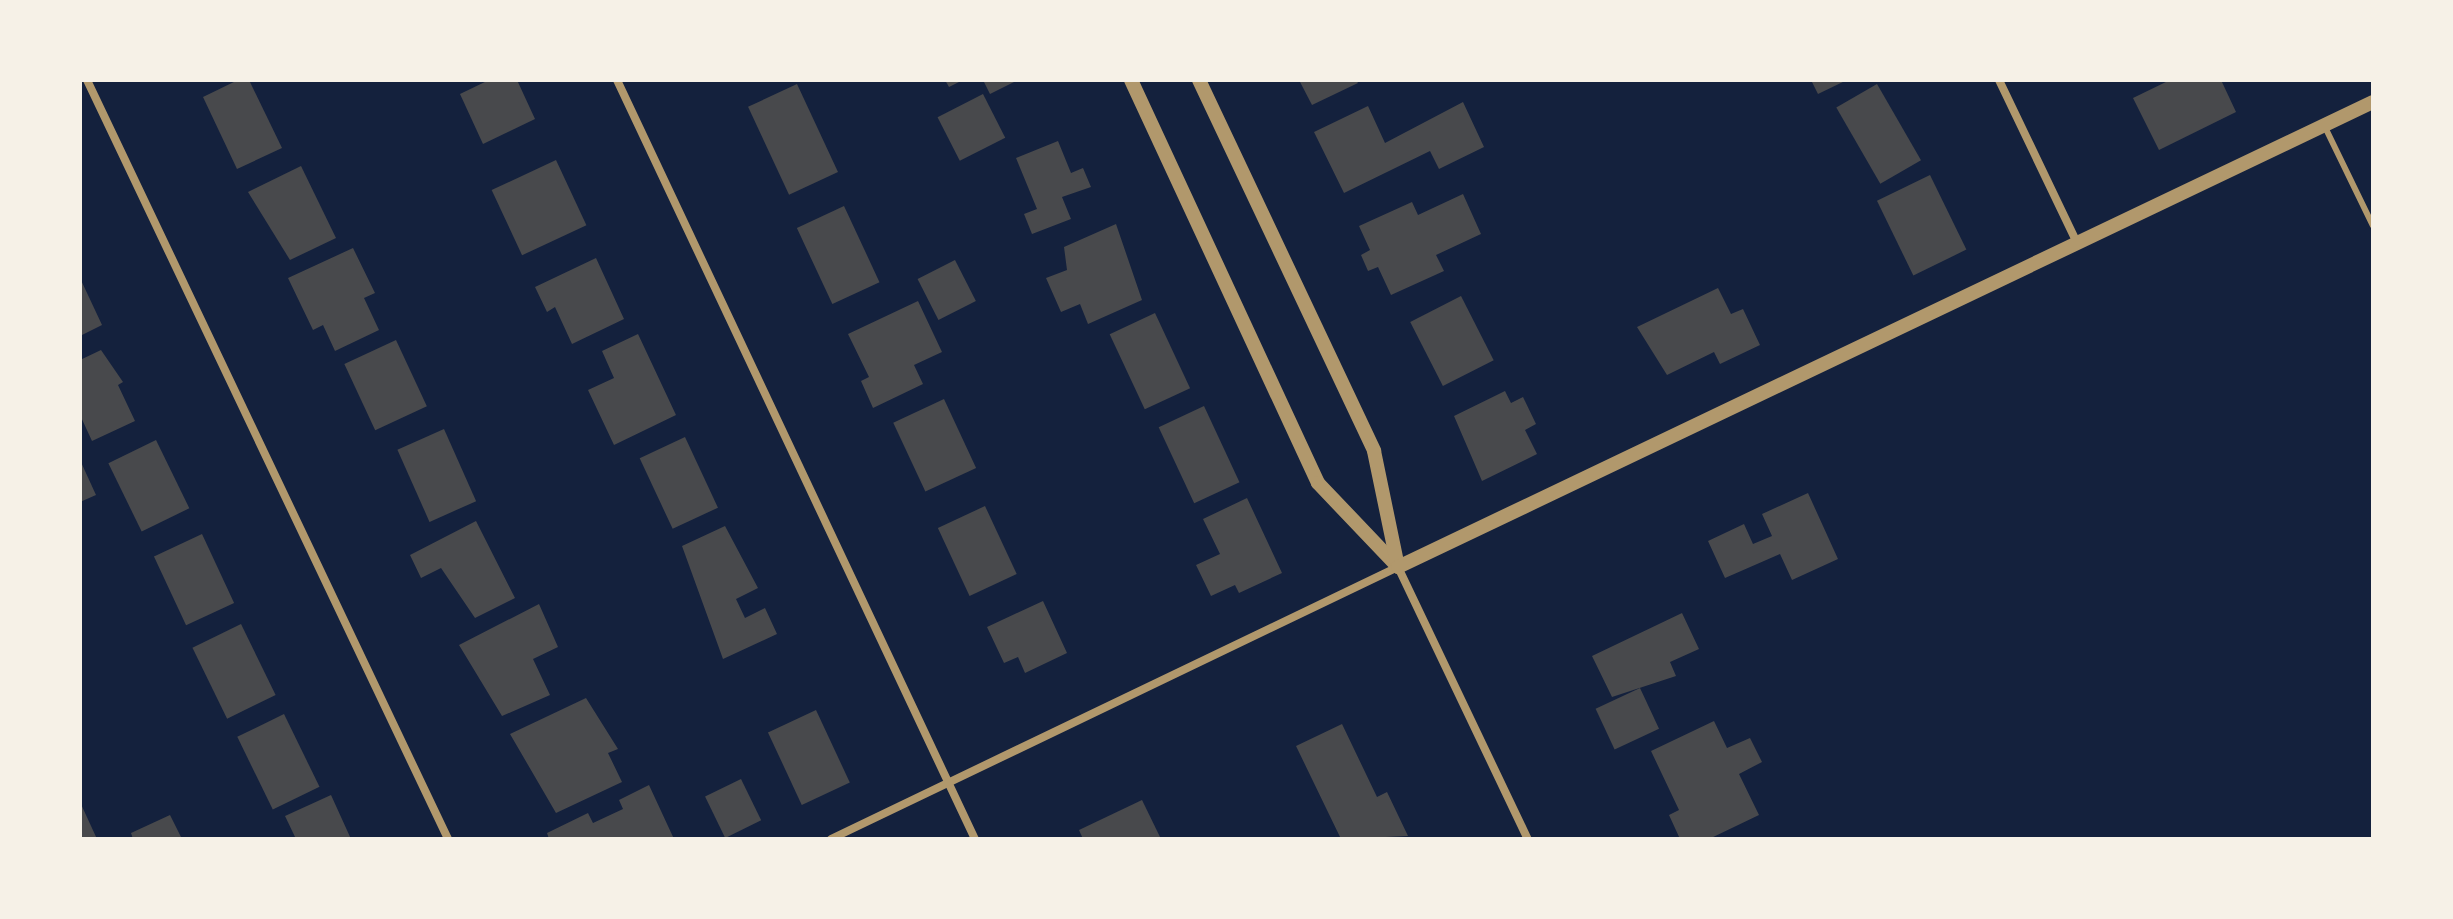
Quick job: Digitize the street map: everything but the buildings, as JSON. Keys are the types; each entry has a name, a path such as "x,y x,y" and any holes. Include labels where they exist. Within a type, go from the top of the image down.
{"street":[{"path":"87,80 448,839"},
{"path":"617,80 975,839"},
{"path":"1131,80 1318,483 1398,567"},
{"path":"1199,80 1374,451 1398,567 1528,839"},
{"path":"1999,80 2077,243"},
{"path":"831,839 2373,102"}],"lane":[{"path":"2324,125 2373,226"}]}
